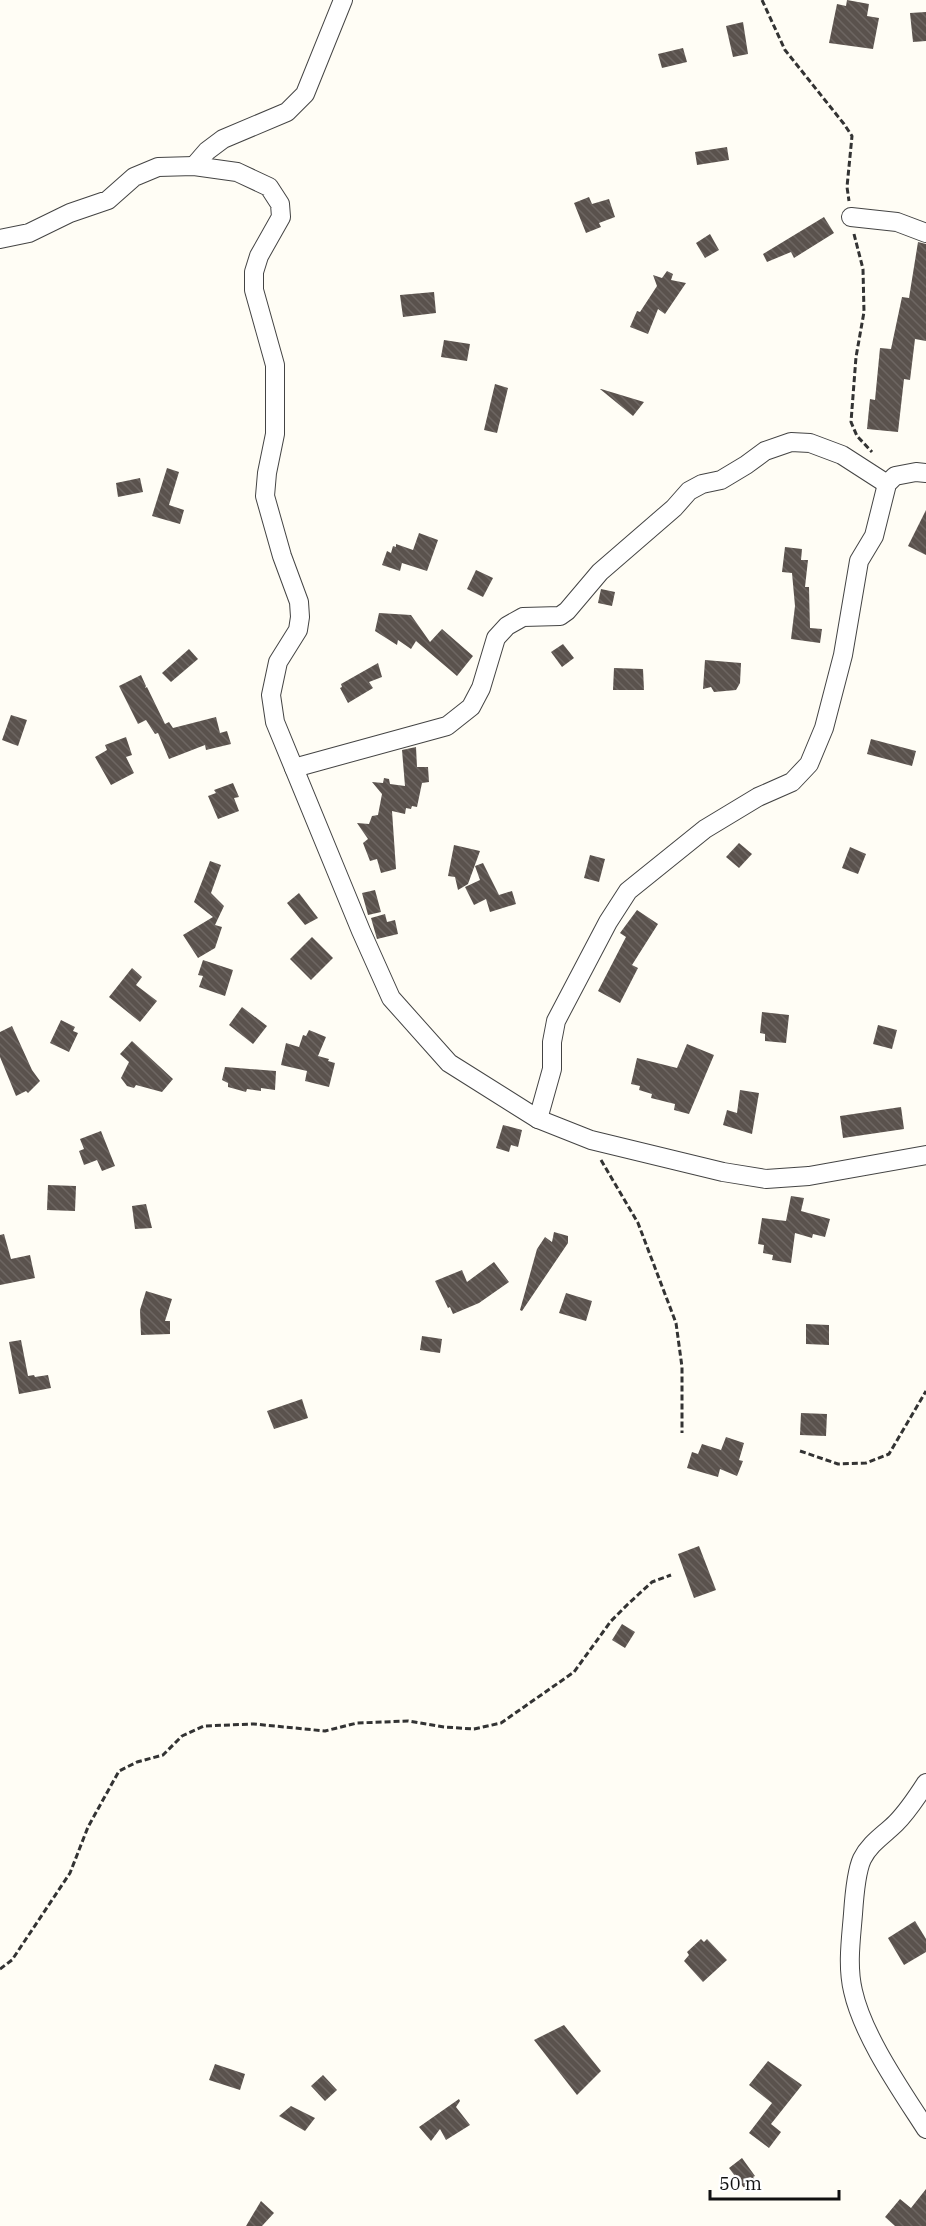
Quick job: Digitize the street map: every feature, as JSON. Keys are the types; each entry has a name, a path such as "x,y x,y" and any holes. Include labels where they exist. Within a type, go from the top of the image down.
{"street":[{"path":"194,166 207,151 223,139 287,112 305,94 343,0"},
{"path":"0,239 29,233 70,213 108,200 134,177 158,167 194,166 237,172 269,187 280,204 281,217 259,255 254,272 254,290 275,364 275,434 265,496 298,602 300,617 298,630 278,662 271,695 275,722 361,931 392,998 449,1063 538,1119 591,1140 723,1172 766,1179 809,1176 926,1155"},
{"path":"851,217 897,222 926,233"},
{"path":"294,768 447,726 471,707 481,688 496,638 507,626 523,617 560,616 567,611 600,572 674,508 689,491 702,484 721,480 765,452 790,442 810,443 842,455 891,480 916,472 926,473"},
{"path":"538,1119 552,1069 552,1042 556,1021 608,922 628,891 705,828 758,797 792,782 808,764 824,728 843,655 858,561 874,536 891,480"},
{"path":"926,1783 912,1805 894,1825 878,1837 861,1860 853,1908 850,1961 853,1991 862,2018 892,2075 926,2129"}],"path":[{"path":"762,0 785,50 852,136 847,188 863,269 864,312 856,357 851,422 857,436 891,480"},
{"path":"591,1140 638,1223 676,1323 682,1367 682,1433"},
{"path":"800,1451 838,1464 866,1463 889,1454 926,1391"},
{"path":"0,1969 12,1960 70,1873 88,1827 119,1771 137,1762 163,1755 182,1736 204,1726 254,1724 325,1731 357,1723 408,1720 444,1727 474,1729 501,1723 574,1672 611,1621 652,1582 670,1575"}],"building":[{"path":"847,0 869,4 867,16 879,18 873,49 829,43 837,4 846,6"},
{"path":"926,12 926,41 913,42 910,13"},
{"path":"743,22 748,54 733,57 726,26"},
{"path":"683,48 687,62 662,68 658,54"},
{"path":"727,147 729,160 697,165 695,152"},
{"path":"589,197 592,204 609,199 615,217 599,223 601,227 586,233 574,203"},
{"path":"824,217 834,233 794,258 791,252 767,262 763,254"},
{"path":"710,234 719,250 705,258 696,243"},
{"path":"918,242 926,244 926,341 915,339 910,380 904,379 898,432 867,429 870,399 875,400 880,348 891,349 902,297 909,298"},
{"path":"667,271 673,274 671,280 686,283 665,314 658,309 648,334 630,327 637,311 640,312 657,286 653,275 662,278"},
{"path":"434,292 436,313 403,317 400,295"},
{"path":"444,340 470,344 467,361 441,357"},
{"path":"495,384 508,388 497,433 484,430"},
{"path":"601,389 644,402 633,416"},
{"path":"167,468 179,472 169,505 184,510 180,524 152,516"},
{"path":"140,478 143,492 118,497 116,483"},
{"path":"926,510 926,555 908,546"},
{"path":"419,533 438,540 427,571 402,563 400,571 382,565 387,551 391,553 396,544 413,550"},
{"path":"785,547 802,549 801,560 808,560 805,587 809,587 810,628 822,629 820,643 791,639 795,606 792,573 782,572"},
{"path":"476,570 493,578 483,597 467,589"},
{"path":"601,589 615,592 612,606 598,603"},
{"path":"379,613 411,615 430,642 442,629 473,656 457,676 416,641 411,649 398,640 397,645 375,631"},
{"path":"563,644 574,658 562,667 551,652"},
{"path":"189,649 198,659 171,682 162,673"},
{"path":"705,660 741,663 740,683 736,690 714,692 711,687 703,689"},
{"path":"378,663 382,677 369,682 373,688 348,703 340,688 341,684"},
{"path":"614,668 643,669 644,690 613,690"},
{"path":"141,675 145,688 147,687 165,724 169,722 173,728 216,717 220,733 227,731 231,744 206,750 205,745 169,759 158,733 155,734 146,720 138,724 119,686"},
{"path":"11,715 27,720 18,746 2,740"},
{"path":"126,737 132,755 126,757 134,773 111,785 95,757 107,750 105,745"},
{"path":"871,739 916,751 912,766 867,754"},
{"path":"416,747 417,767 428,767 429,782 422,783 417,807 406,808 405,814 392,811 396,869 381,873 377,859 370,861 363,843 368,839 357,823 369,824 372,816 378,815 382,794 372,782 383,783 384,778 389,779 390,784 405,786 402,750"},
{"path":"233,783 239,797 234,798 239,811 218,819 208,796 216,793 214,790"},
{"path":"739,843 752,854 739,868 726,857"},
{"path":"454,845 480,851 468,884 458,890 455,877 448,876"},
{"path":"850,847 866,854 858,874 842,868"},
{"path":"590,855 605,859 599,882 584,878"},
{"path":"210,861 221,865 211,893 224,906 215,925 222,927 215,948 198,958 183,935 213,917 194,902"},
{"path":"483,863 499,895 512,891 516,904 490,912 486,899 474,905 465,887 480,880 475,866"},
{"path":"375,890 381,912 368,915 362,893"},
{"path":"299,893 318,918 305,925 287,903"},
{"path":"637,910 658,924 632,965 638,968 620,1003 598,991 626,937 620,933"},
{"path":"385,914 387,922 395,920 398,934 377,939 371,918"},
{"path":"312,937 333,958 311,980 290,959"},
{"path":"203,960 233,970 225,996 199,987 203,976 198,975"},
{"path":"132,968 142,977 136,985 157,1001 140,1022 109,997"},
{"path":"242,1007 267,1026 253,1044 229,1025"},
{"path":"762,1012 789,1015 786,1043 765,1041 765,1034 760,1033"},
{"path":"61,1020 75,1027 73,1031 78,1033 69,1052 50,1043"},
{"path":"878,1025 897,1030 892,1049 873,1044"},
{"path":"12,1026 32,1070 40,1081 28,1093 26,1091 16,1096 0,1057 0,1032"},
{"path":"309,1030 326,1037 318,1056 335,1063 329,1087 305,1081 307,1071 281,1065 286,1043 299,1047 303,1035 306,1036"},
{"path":"132,1041 173,1079 162,1092 136,1085 134,1088 127,1086 121,1078 129,1062 120,1054"},
{"path":"687,1044 714,1055 689,1114 674,1110 675,1104 651,1098 652,1094 639,1090 640,1086 631,1084 637,1058 677,1068"},
{"path":"225,1067 276,1071 275,1090 261,1088 261,1091 247,1089 246,1092 228,1087 228,1083 222,1080"},
{"path":"740,1090 759,1093 752,1134 723,1125 727,1110 737,1113"},
{"path":"901,1107 904,1129 843,1138 840,1116"},
{"path":"503,1125 522,1130 518,1147 511,1145 509,1152 496,1148"},
{"path":"101,1131 115,1166 102,1171 97,1160 84,1165 79,1151 84,1149 80,1139"},
{"path":"48,1185 76,1186 75,1211 47,1210"},
{"path":"791,1196 804,1198 801,1211 830,1219 825,1237 813,1234 812,1238 795,1233 791,1263 772,1260 773,1255 763,1253 764,1245 758,1244 762,1218 786,1221"},
{"path":"146,1204 152,1228 135,1229 132,1206"},
{"path":"554,1232 568,1236 568,1243 522,1311 520,1310 537,1249 545,1237 552,1242"},
{"path":"4,1234 11,1259 30,1255 35,1278 0,1285 0,1235"},
{"path":"494,1262 509,1282 479,1303 453,1314 435,1281 462,1270 467,1282"},
{"path":"146,1291 172,1299 165,1321 170,1321 170,1334 141,1335 140,1310"},
{"path":"566,1293 592,1301 586,1321 559,1313"},
{"path":"806,1324 829,1325 829,1345 806,1344"},
{"path":"422,1336 442,1339 440,1353 420,1350"},
{"path":"21,1340 28,1376 48,1375 51,1388 19,1394 9,1342"},
{"path":"302,1399 308,1418 274,1429 267,1411"},
{"path":"801,1413 827,1414 826,1436 800,1435"},
{"path":"726,1437 744,1443 739,1460 743,1461 737,1476 720,1469 718,1477 687,1468 692,1452 698,1454 702,1444 721,1450"},
{"path":"699,1546 716,1590 694,1598 678,1554"},
{"path":"622,1624 635,1632 625,1648 612,1640"},
{"path":"915,1921 926,1939 926,1952 904,1965 888,1938"},
{"path":"701,1939 704,1942 707,1939 727,1960 703,1982 684,1961 689,1955 687,1952"},
{"path":"564,2025 601,2071 577,2095 534,2040"},
{"path":"768,2061 802,2085 771,2124 781,2132 769,2148 749,2133 772,2103 749,2085"},
{"path":"215,2064 245,2074 240,2090 209,2080"},
{"path":"323,2075 337,2090 325,2101 311,2086"},
{"path":"459,2099 456,2107 470,2125 446,2140 440,2129 431,2141 419,2127"},
{"path":"291,2106 315,2118 305,2131 279,2116"},
{"path":"742,2158 759,2184 747,2192 729,2168"},
{"path":"926,2189 926,2226 895,2226 885,2217 900,2199 911,2208"},
{"path":"261,2201 274,2213 262,2226 246,2226"}]}
